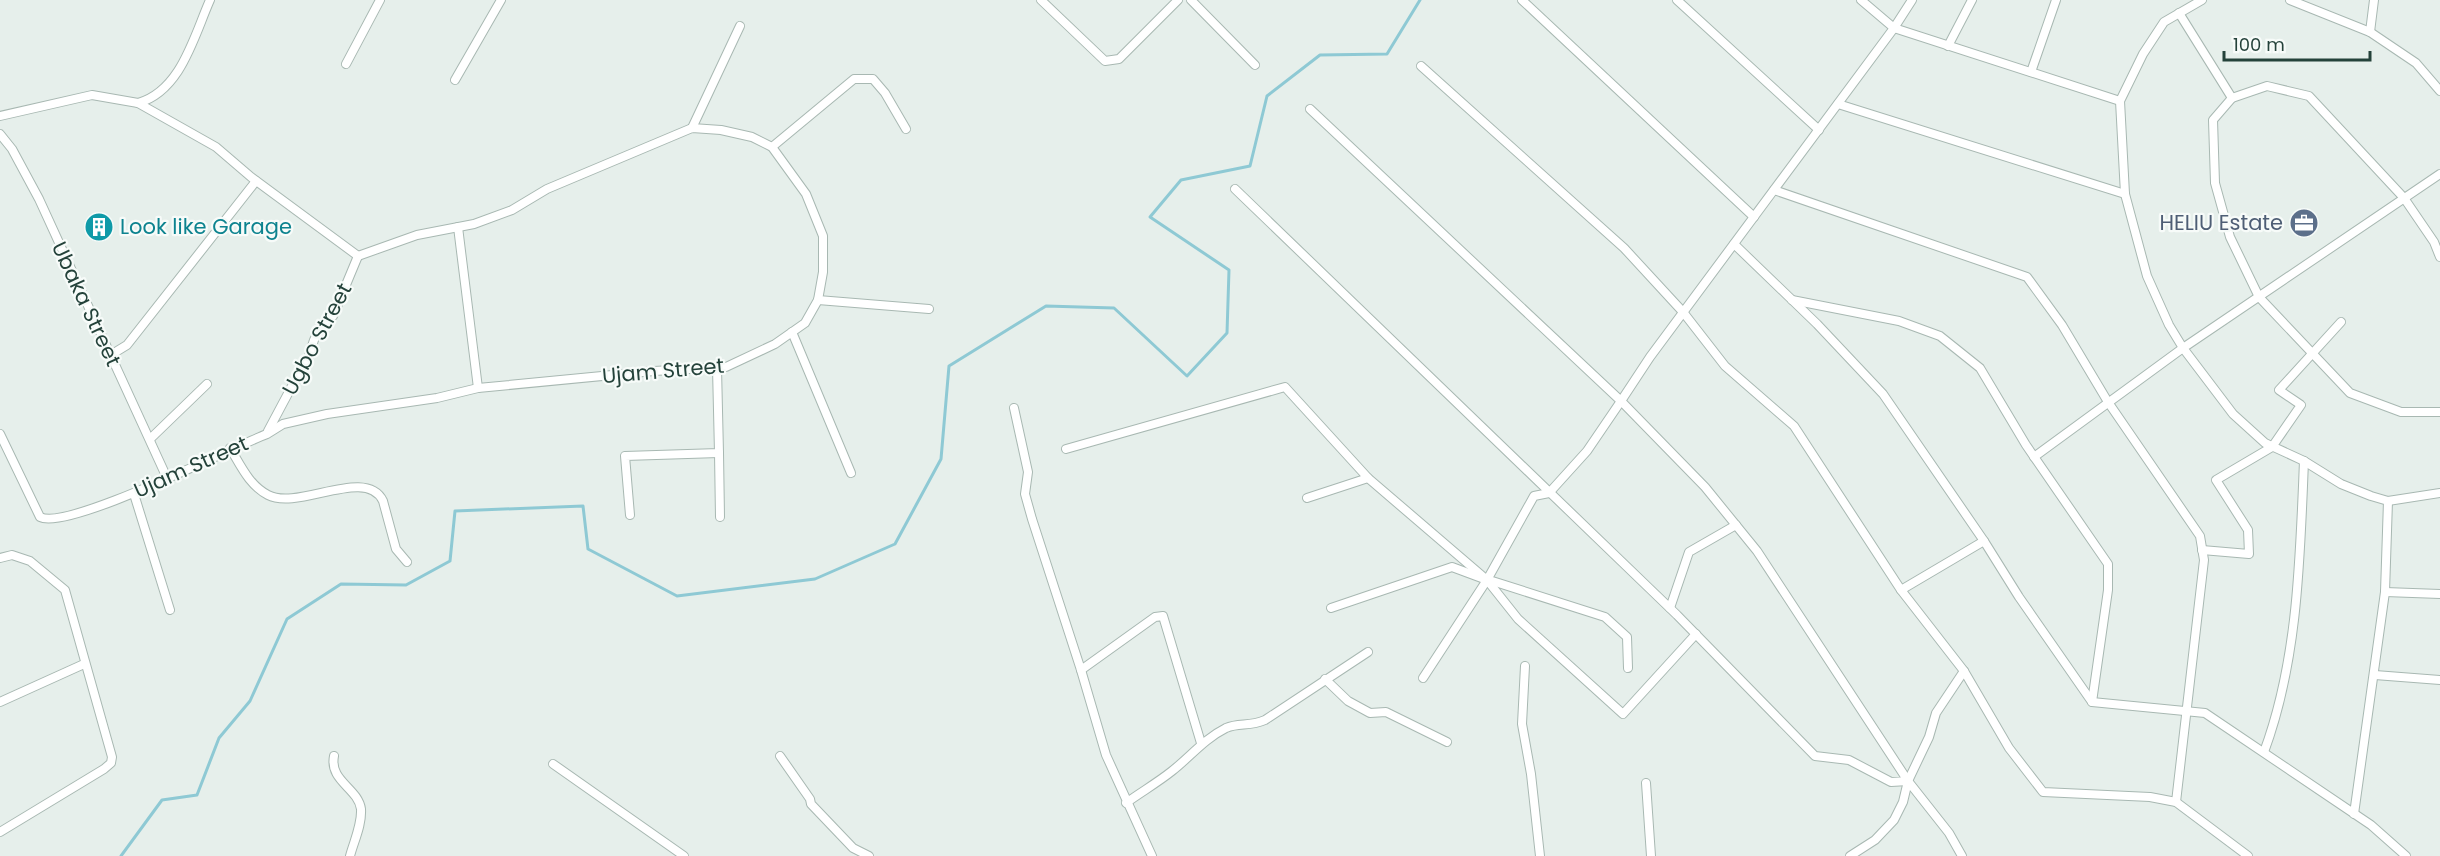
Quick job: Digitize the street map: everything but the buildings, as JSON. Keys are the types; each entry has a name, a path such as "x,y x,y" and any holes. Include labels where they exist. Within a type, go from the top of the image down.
{"street":[{"path":"138,103 147,100 164,88 179,70 210,0"},
{"path":"346,64 380,0"},
{"path":"455,80 501,0"},
{"path":"1041,0 1105,61 1119,59 1178,0"},
{"path":"1191,0 1255,65"},
{"path":"1522,0 1754,217"},
{"path":"1677,0 1819,130"},
{"path":"1861,0 1894,28 2120,101"},
{"path":"1423,678 1487,580 1534,496 1549,493 1587,451 1683,312 1894,28 1912,0"},
{"path":"1948,46 1972,0"},
{"path":"2031,72 2056,0"},
{"path":"2202,0 2164,22 2143,54 2120,101 2125,194 2147,276 2169,325 2183,348 2233,414 2272,447 2304,461 2341,484 2388,501 2440,493"},
{"path":"2290,0 2370,32 2416,63 2440,91"},
{"path":"2370,32 2374,0"},
{"path":"2179,13 2232,98"},
{"path":"692,128 740,26"},
{"path":"1421,66 1624,248 1683,312 1725,366 1794,426 1901,590 1964,671 2009,748 2043,792 2150,797 2176,802 2248,856"},
{"path":"358,256 417,235 458,227 512,210 547,189 692,128 721,130 752,137 772,147 854,79 873,79 885,93 906,129"},
{"path":"2440,257 2434,242 2404,198 2308,96 2267,86 2232,98 2213,120 2215,183 2230,237 2259,297 2350,393 2401,412 2440,412"},
{"name":"Ugbo Street","path":"0,116 92,95 107,95 138,103 216,147 256,181 358,256 333,316 323,323 314,340 304,372 292,386 267,434"},
{"path":"1838,104 2125,194"},
{"path":"1310,109 1621,401 1705,487 1757,551 1908,781 1949,833 1962,856"},
{"name":"Ubaka Street","path":"0,134 12,149 39,199 109,356 167,478"},
{"name":"Ujam Street","path":"0,434 40,518 48,520 81,514 134,494 230,448 267,434 283,424 327,414 437,398 478,388 654,371 717,368 747,359 805,323 818,300 823,272 823,236 806,194 772,147"},
{"path":"2034,457 2183,348 2440,174"},
{"path":"109,356 127,345 256,181"},
{"path":"1235,189 1670,608 1815,756 1849,760 1891,782 1908,781"},
{"path":"1774,190 2027,276 2062,326 2108,402 2200,536 2204,560 2176,802"},
{"path":"458,227 478,388"},
{"path":"1734,244 1883,394 2092,702"},
{"path":"818,300 928,309"},
{"path":"1791,300 1899,321 1940,336 1980,368 2034,457 2108,564 2109,590 2092,702"},
{"path":"2202,550 2249,554 2248,530 2216,480 2272,447 2301,405 2279,390 2341,322"},
{"path":"792,332 851,473"},
{"path":"717,368 720,517"},
{"path":"150,439 207,384"},
{"path":"1066,449 1285,387 1368,478 1487,580 1518,618 1623,714 1696,634"},
{"path":"1014,408 1028,472 1024,494 1106,755 1152,856"},
{"path":"230,448 250,481 275,498 353,488 372,489 380,494 396,549 406,562"},
{"path":"630,515 625,456 719,453"},
{"path":"2264,752 2280,711 2299,572 2304,461"},
{"path":"1307,498 1368,478"},
{"path":"134,494 170,610"},
{"path":"2355,814 2385,592 2388,501"},
{"path":"1670,608 1689,552 1736,525"},
{"path":"1901,590 1984,541"},
{"path":"0,558 12,555 30,561 65,590 112,757 111,763 104,769 0,832"},
{"path":"1331,608 1452,567 1605,617 1627,637 1628,668"},
{"path":"2385,592 2440,594"},
{"path":"1081,670 1155,617 1162,616 1201,743"},
{"path":"1126,803 1173,771 1201,743 1228,727 1252,726 1265,720 1368,652"},
{"path":"0,702 84,664"},
{"path":"1525,666 1522,724 1531,774 1540,856"},
{"path":"1850,856 1875,840 1894,820 1903,802 1908,781 1929,737 1936,713 1964,671"},
{"path":"2375,675 2440,680"},
{"path":"1325,679 1348,701 1370,713 1386,712 1447,742"},
{"path":"2092,702 2205,713 2355,814 2406,856"},
{"path":"334,756 335,772 358,801 361,811 358,833 350,856"},
{"path":"780,756 810,799 811,804 853,848 869,856"},
{"path":"554,764 684,856"},
{"path":"1646,783 1651,856"}],"waterway":[{"path":"121,856 162,800 197,795 219,738 250,701 287,619 341,584 406,585 450,561 455,511 583,506 588,549 677,596 815,579 895,544 941,459 949,366 1046,306 1114,308 1187,376 1227,333 1229,270 1150,217 1181,180 1250,166 1267,96 1320,55 1387,54 1420,0"}],"place":[{"name":"HELIU Estate","path":"2304,223"},
{"name":"Look like Garage","path":"99,227"}]}
